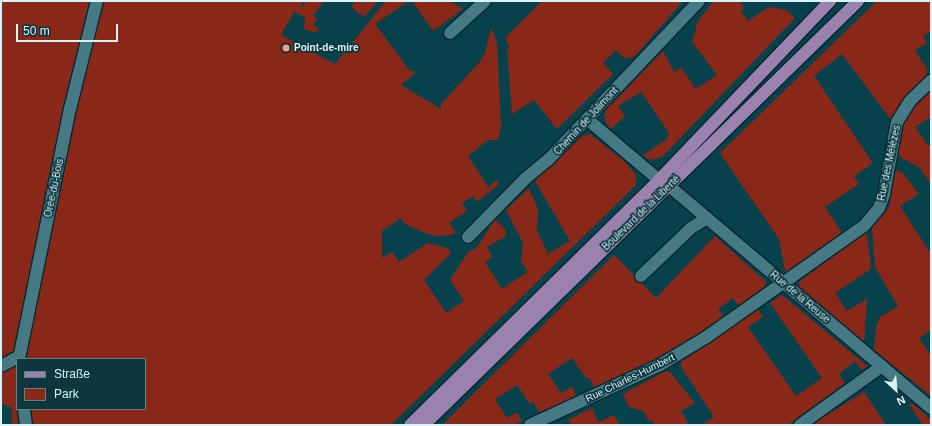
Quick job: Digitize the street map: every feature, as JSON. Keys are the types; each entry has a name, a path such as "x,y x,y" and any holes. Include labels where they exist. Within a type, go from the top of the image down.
{"main road":[{"name":"Boulevard de la Liberté","path":"424,425 664,183 830,1"},
{"name":"Boulevard de la Liberté","path":"410,425 858,1"}],"street":[{"name":"Orée-du-Bois","path":"19,358 70,110 97,1"},
{"path":"450,33 485,1"},
{"name":"Chemin de Jolimont","path":"468,237 587,119 699,1"},
{"name":"Rue des Mélèzes","path":"783,283 852,236 873,218 886,188 897,122 910,101 931,81"},
{"name":"Rue de la Reuse","path":"587,119 707,218 931,408"},
{"path":"641,276 691,228 707,218"},
{"name":"Rue Charles-Humbert","path":"530,425 660,366 705,338 783,283"},
{"name":"Orée-du-Bois","path":"1,366 16,359"},
{"path":"800,425 882,366"},
{"path":"24,410 26,425"}],"green space":[{"path":"1,1 303,1 300,11 306,1 325,1 313,15 317,19 313,24 320,31 313,32 304,29 305,17 294,12 281,35 335,64 386,1 409,1 375,24 409,70 416,72 401,85 441,109 441,104 479,63 485,53 491,28 497,42 501,126 498,140 488,140 468,156 488,187 497,180 499,184 477,202 473,196 462,203 467,211 449,223 456,232 452,235 436,236 425,233 405,224 401,218 382,231 382,258 392,252 399,262 428,243 447,248 451,253 424,280 446,313 464,301 450,280 467,253 476,248 495,219 505,229 506,236 487,247 492,257 485,262 488,267 502,289 528,272 521,261 523,243 506,210 529,188 538,209 537,231 548,254 570,241 535,181 580,137 590,134 625,162 636,175 636,185 391,425 12,425 12,408 1,403"},
{"path":"352,1 378,1 364,17 351,7 354,3"},
{"path":"412,1 449,1 463,9 433,31"},
{"path":"542,1 683,1 634,57 624,58 616,50 603,63 613,74 557,129 534,100 512,114 507,49 510,49 505,38"},
{"path":"714,1 739,1 744,8 741,11 748,21 769,7 786,10 795,18 662,157 650,160 643,155 666,140 669,133 641,92 618,106 625,116 611,129 605,121 605,111 663,51 674,72 681,68 696,89 717,75 692,42 698,21"},
{"path":"877,1 931,1 931,31 923,36 927,43 915,50 927,69 927,77 904,98 892,121 842,54 814,76 873,163 854,176 859,184 825,207 844,236 786,275 779,239 720,153"},
{"path":"931,87 931,117 915,127 928,146 931,144 931,184 919,167 903,159 898,154 898,148 903,124 914,103"},
{"path":"895,170 902,172 919,194 900,206 931,254 931,330 919,338 931,356 931,396 874,350 876,327 880,317 898,306 875,267 872,228 889,207"},
{"path":"867,232 871,269 835,293 847,311 867,299 864,343 799,289 799,284 802,279"},
{"path":"715,236 766,282 762,292 740,307 733,298 718,309 724,318 666,355 595,389 590,379 585,377 572,358 548,374 561,393 572,387 577,397 540,413 533,402 530,404 517,385 495,399 507,418 517,412 522,421 512,425 442,425 614,255 656,298"},
{"path":"782,295 867,366 862,370 855,361 839,374 845,383 788,425 701,425 714,417 681,367 681,362 758,309 763,317 748,327 796,396 822,378 770,303"},
{"path":"666,371 671,373 695,403 681,411 689,425 655,425 652,420 649,421 643,411 629,407 623,394"},
{"path":"864,392 886,425 812,425 822,418"},
{"path":"909,404 913,404 931,420 931,425 923,425"},
{"path":"592,408 598,422 614,415 620,425 571,425 568,420"}],"place":[{"name":"Point-de-mire","path":"286,48"}]}
